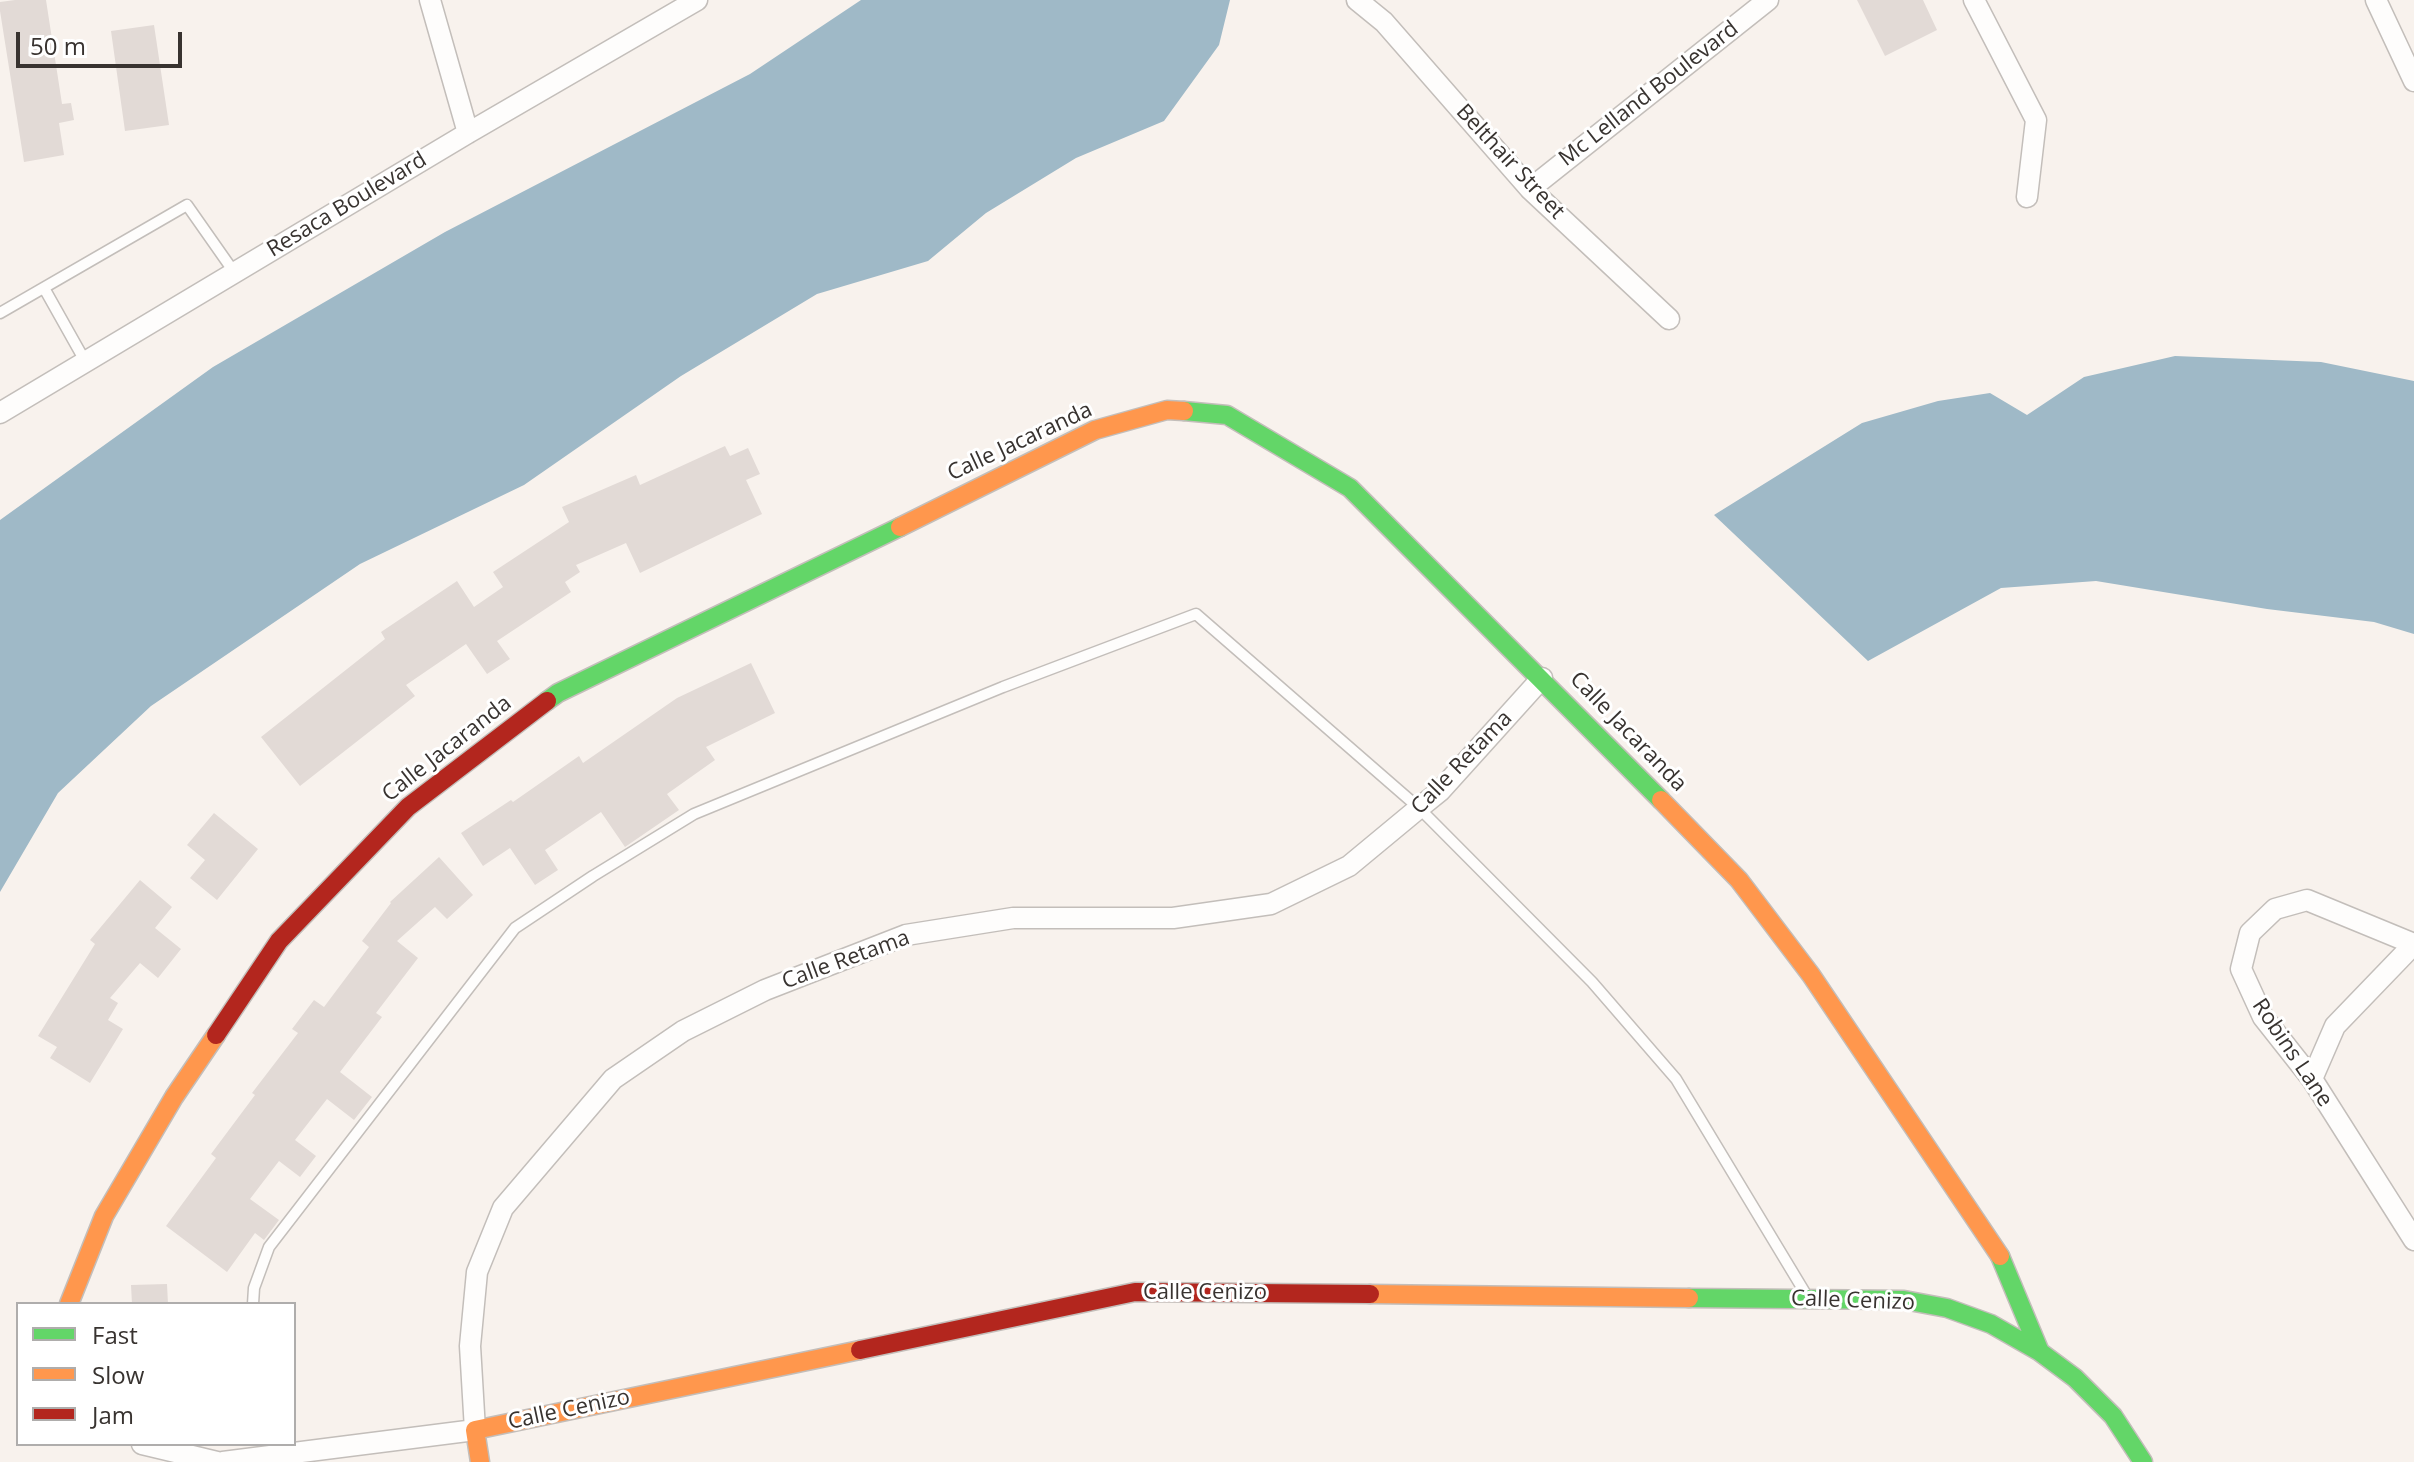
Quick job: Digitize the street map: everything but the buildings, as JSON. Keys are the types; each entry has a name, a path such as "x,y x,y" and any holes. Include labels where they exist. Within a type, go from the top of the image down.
{"street":[{"path":"430,0 468,133"},
{"name":"Resaca Boulevard","path":"0,413 697,0"},
{"name":"Belthair Street","path":"1357,0 1384,22 1530,189 1669,319"},
{"name":"Mc Lelland Boulevard","path":"1530,189 1768,0"},
{"path":"1974,0 2036,120 2027,197"},
{"path":"2376,0 2414,81"},
{"name":"Calle Jacaranda","path":"70,1302 104,1216 174,1097 279,941 408,807 558,693 725,614 1095,430 1167,410 1227,415 1350,488 1542,678 1739,880 1811,975 1996,1247 2040,1352"},
{"name":"Calle Retama","path":"480,1462 470,1346 477,1272 503,1208 613,1079 683,1031 765,990 906,935 1013,918 1173,918 1271,904 1349,866 1440,791 1542,678"},
{"name":"Robins Lane","path":"2414,944 2307,900 2275,909 2250,933 2241,969 2263,1017 2312,1079 2414,1240"},
{"path":"2312,1079 2335,1026 2414,944"},
{"name":"Calle Cenizo","path":"223,1462 248,1451 475,1430 1135,1292 1904,1300 1947,1308 1991,1324 2040,1352 2075,1378 2113,1416 2143,1462"},
{"path":"150,1446 217,1462"}],"lane":[{"path":"0,313 187,205 234,272"},
{"path":"44,288 85,361"},
{"path":"253,1302 254,1288 269,1247 515,928 694,814 1003,687 1196,614 1419,808 1592,982 1676,1079 1808,1299"}],"water":[{"path":"861,0 1230,0 1219,45 1164,121 1076,158 986,213 928,261 817,294 681,376 524,485 360,564 151,706 58,793 0,892 0,520 213,367 445,232 750,74"},
{"path":"2175,356 2321,362 2414,381 2414,634 2374,622 2267,609 2096,581 2001,588 1868,661 1714,515 1862,423 1938,401 1990,393 2027,415 2084,377"}],"traffic: fast":[{"path":"1184,411 1227,415 1350,488 1661,800"},
{"path":"547,701 900,527"},
{"path":"2000,1256 2040,1352"},
{"path":"1689,1298 1904,1300 1947,1308 1991,1324 2040,1352 2075,1378 2113,1416 2143,1462"}],"traffic: slow":[{"path":"900,527 1095,430 1167,410 1184,411"},
{"path":"1661,800 1739,880 1811,975 2000,1256"},
{"path":"70,1302 104,1216 174,1097 216,1035"},
{"path":"1370,1294 1689,1298"},
{"path":"480,1462 475,1430 860,1350"}],"traffic: jam":[{"path":"216,1035 279,941 408,807 547,701"},
{"path":"860,1350 1135,1292 1370,1294"}]}
